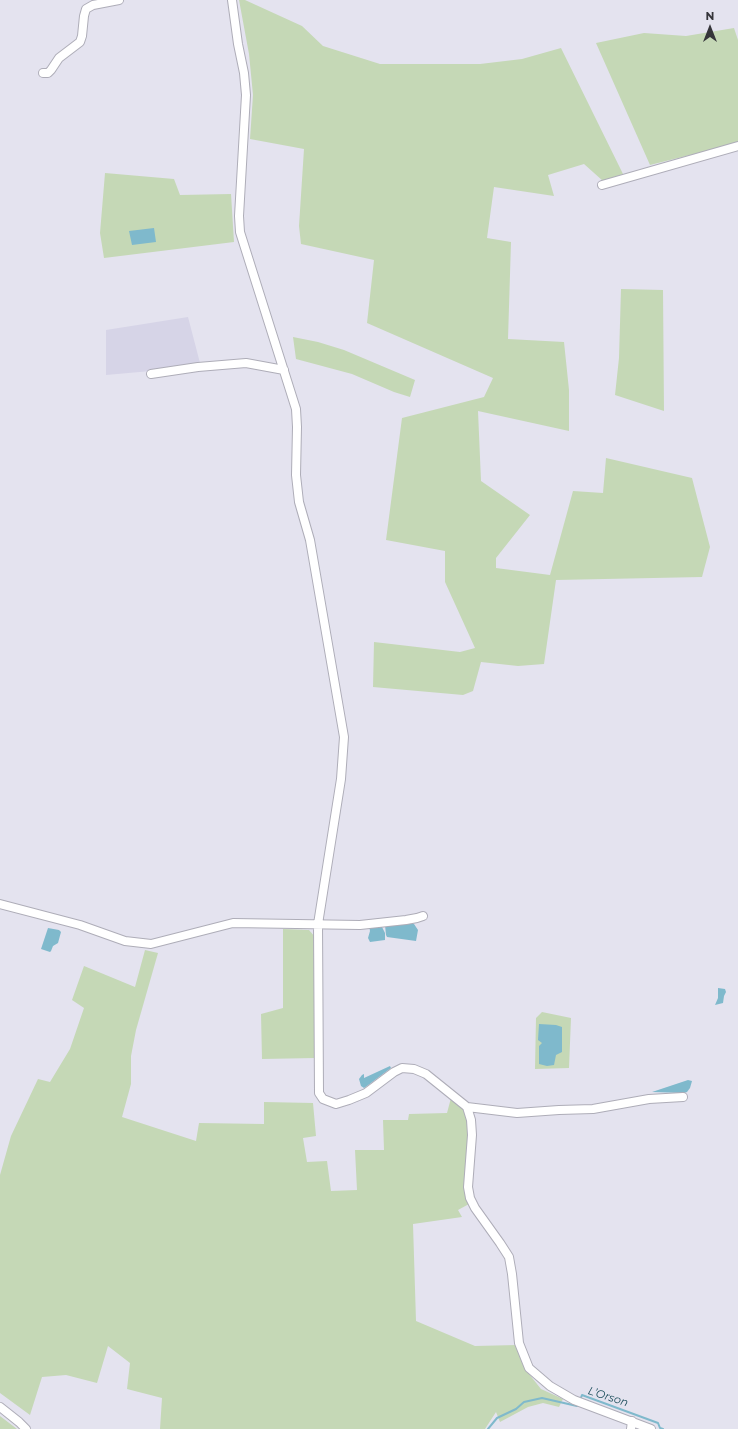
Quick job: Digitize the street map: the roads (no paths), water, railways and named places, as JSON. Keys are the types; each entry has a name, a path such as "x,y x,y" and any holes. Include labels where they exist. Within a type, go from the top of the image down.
{"street":[{"path":"43,73 51,70 59,58 80,42 86,9 93,5 119,0"},
{"path":"232,0 246,94 239,216 240,232 296,409 296,475 299,502 310,540 344,737 341,779 318,924 319,1094 323,1099 336,1104 349,1100 366,1093 394,1072 402,1068 414,1069 426,1074 467,1107 517,1113 553,1110 592,1110 649,1099 683,1097"},
{"path":"602,185 738,146"},
{"path":"151,374 198,367 246,363 284,370"},
{"path":"0,904 80,925 125,941 151,944 232,923 360,925 406,920 423,916"},
{"path":"467,1107 471,1120 472,1135 468,1187 470,1198 475,1208 509,1257 519,1343 530,1368 550,1386 574,1400 632,1425 651,1429"},
{"path":"0,1407 26,1429"}],"water":[{"path":"154,228 156,242 132,245 129,231"},
{"path":"414,924 418,930 416,941 387,937 385,925"},
{"path":"381,925 385,933 385,940 370,942 368,938 370,931 369,926"},
{"path":"48,928 59,930 61,932 58,943 53,946 50,952 41,949"},
{"path":"718,988 725,989 726,992 723,1003 715,1005 718,998"},
{"path":"539,1024 556,1025 562,1027 562,1052 556,1055 554,1065 547,1066 539,1064 539,1046 542,1043 538,1040"},
{"path":"390,1066 391,1068 367,1086 364,1088 361,1086 359,1079 362,1075 364,1074 364,1078"},
{"path":"688,1080 692,1081 690,1088 684,1093 652,1092"}],"waterway":[{"name":"L’Orson","path":"580,1400 582,1395 658,1423 660,1428 663,1429"},
{"name":"L’Orson","path":"488,1429 497,1418 516,1409 524,1402 542,1398 577,1406 578,1404"}]}
